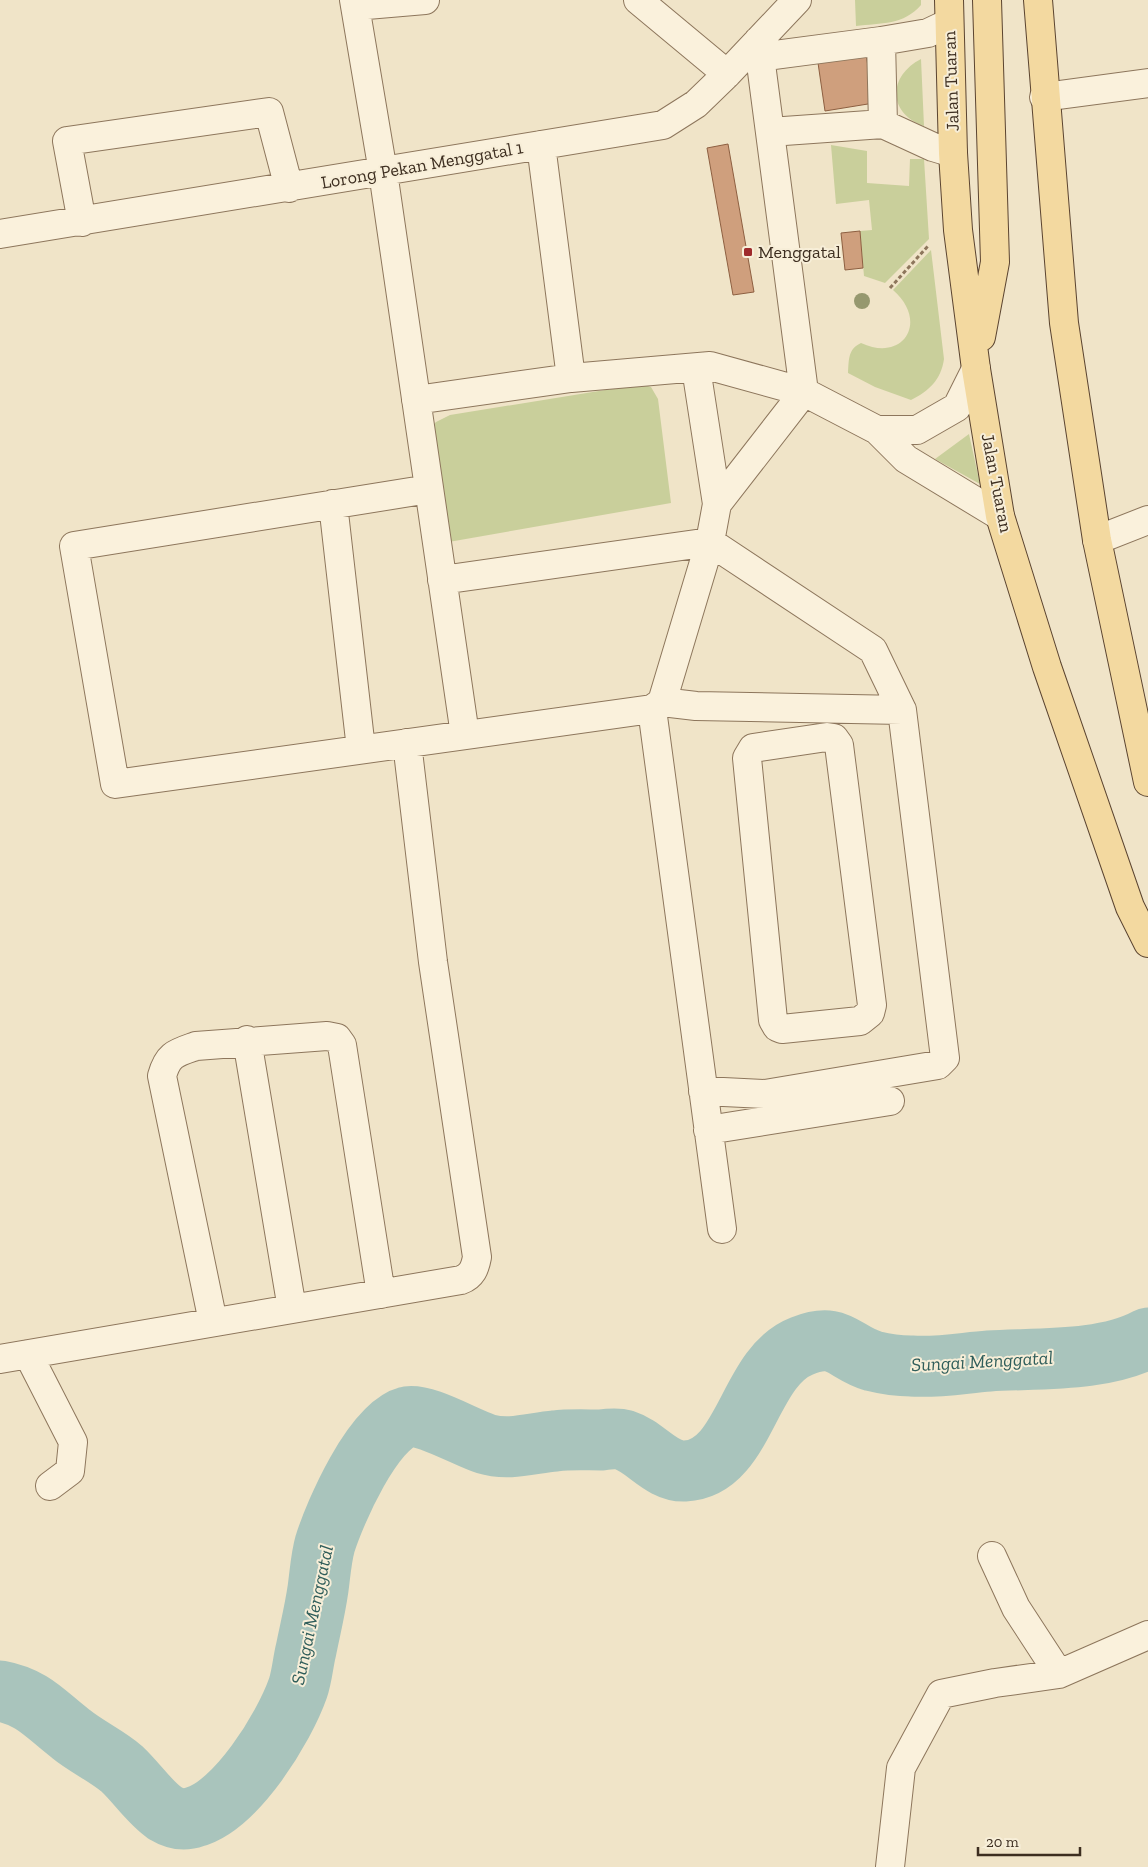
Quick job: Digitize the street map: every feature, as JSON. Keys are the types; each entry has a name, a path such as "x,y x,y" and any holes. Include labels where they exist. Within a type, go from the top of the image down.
{"main road":[{"path":"976,369 986,302 996,262 987,0"},
{"path":"1038,0 1044,97 1064,323 1097,540 1148,782"},
{"name":"Jalan Tuaran","path":"949,12 953,153 958,230 976,369 1000,516 1047,667 1130,907 1148,944"}],"street":[{"path":"425,0 354,3 383,172 465,735"},
{"path":"638,0 727,74"},
{"name":"Lorong Pekan Menggatal 1","path":"0,234 663,125 696,104 727,74 759,49 797,0"},
{"path":"717,504 804,392 759,49 881,42 928,33 949,12"},
{"path":"881,42 883,124"},
{"path":"1044,97 1145,88"},
{"path":"82,222 67,141 269,112 289,188"},
{"path":"770,132 883,124 933,147 953,153"},
{"path":"542,145 572,378"},
{"path":"416,400 572,378 710,366 804,392 877,430 906,459 1000,516"},
{"path":"696,368 717,504 710,542 657,706 703,1091 722,1230"},
{"path":"877,430 917,430 957,407 976,369"},
{"path":"429,489 74,546 115,784 657,706 902,710"},
{"path":"333,504 361,750"},
{"path":"1097,540 1148,520"},
{"path":"442,580 710,542 873,650 902,710 945,1058 938,1065 765,1094 703,1091"},
{"path":"790,742 791,709"},
{"path":"827,737 834,738 839,742 872,995 870,1013 860,1021 782,1029 777,1028 773,1020 746,758 753,748 790,742 827,737"},
{"path":"0,1359 461,1280 476,1267 477,1257 433,962 407,743"},
{"path":"213,1322 162,1076 166,1062 176,1053 196,1046 247,1040 327,1036 337,1038 342,1044 381,1294"},
{"path":"247,1040 292,1309"},
{"path":"708,1130 890,1101"},
{"path":"28,1354 73,1442 70,1471 50,1486"},
{"path":"992,1556 1016,1608 1059,1674"},
{"path":"890,1867 901,1768 942,1694 996,1683 1059,1674 1148,1635"}],"path":[{"path":"890,288 931,243"}],"green space":[{"path":"855,0 921,0 921,5 914,12 900,20 856,26"},
{"path":"921,59 924,126 912,120 903,112 898,104 896,94 902,75 910,66"},
{"path":"831,145 867,151 867,183 909,186 910,159 924,159 929,239 885,283 864,276 860,231 872,230 869,200 836,204"},
{"path":"931,250 944,359 937,379 929,389 911,400 875,387 848,373 849,359 851,351 861,343 876,348 889,348 900,343 907,336 910,326 909,314 904,302 893,290"},
{"path":"642,384 651,387 658,399 671,503 443,543 425,434 436,422 450,415"},
{"path":"969,434 980,484 935,459"}],"building":[{"path":"865,48 874,103 825,111 817,56"},
{"path":"728,144 754,292 733,295 707,148"},
{"path":"860,231 863,268 845,270 841,233"}],"waterway":[{"name":"Sungai Menggatal","path":"0,1691 30,1702 77,1739 116,1764 165,1813 179,1819 194,1817 210,1810 226,1798 242,1782 282,1723 299,1683 324,1549 337,1512 357,1472 381,1436 394,1424 407,1417 423,1418 486,1444 503,1447 566,1440 621,1439 632,1443 668,1468 685,1471 705,1466 721,1453 734,1436 769,1374 784,1357 802,1346 814,1342 824,1341 840,1344 863,1357 887,1364 930,1366 1091,1355 1131,1346 1148,1338"}],"place":[{"name":"Menggatal","path":"748,252"}]}
